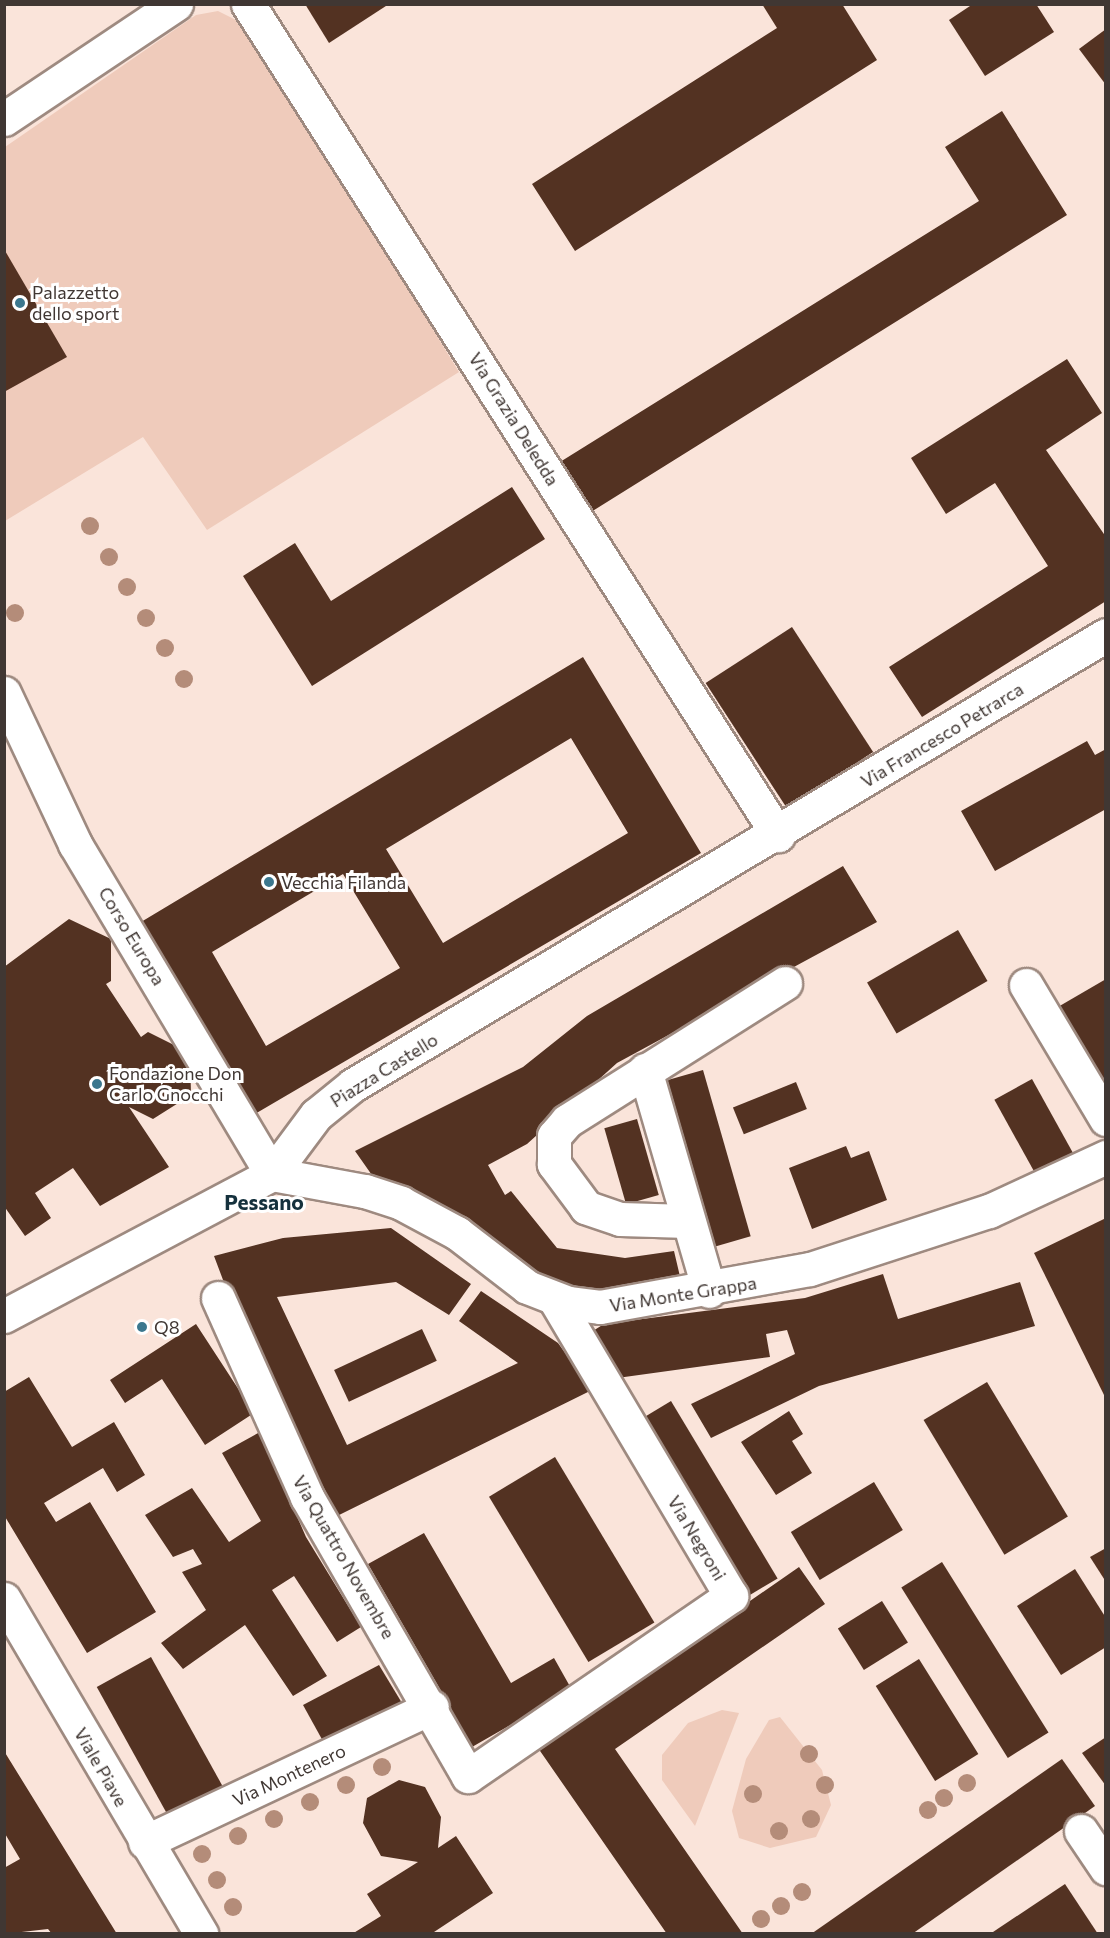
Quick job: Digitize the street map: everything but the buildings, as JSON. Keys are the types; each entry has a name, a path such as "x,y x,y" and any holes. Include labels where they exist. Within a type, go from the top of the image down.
{"street":[{"path":"4,119 176,4"},
{"name":"Via Grazia Deledda","path":"248,4 778,835"},
{"name":"Via Francesco Petrarca","path":"778,835 1106,635"},
{"name":"Corso Europa","path":"4,693 75,844 272,1174"},
{"name":"Piazza Castello","path":"4,1316 272,1174 316,1115 353,1085 778,835"},
{"path":"688,1221 620,1219 594,1212 573,1194 551,1154 560,1127 645,1070 785,983"},
{"path":"1026,986 1106,1119"},
{"path":"645,1070 709,1291"},
{"name":"Via Monte Grappa","path":"272,1174 365,1191 407,1206 457,1233 518,1282 555,1299 621,1306 709,1291 810,1269 965,1220 1106,1157"},
{"name":"Via Quattro Novembre","path":"218,1298 307,1497 432,1707 468,1776"},
{"name":"Via Negroni","path":"468,1776 731,1596 555,1299"},
{"name":"Viale Piave","path":"4,1599 201,1934"},
{"name":"Via Montenero","path":"145,1842 432,1707"},
{"path":"1081,1831 1106,1868"}],"shaded area":[{"path":"218,11 248,26 459,372 207,530 143,437 5,521 5,147 196,15"},
{"path":"722,1710 739,1713 695,1826 662,1780 662,1755 688,1723"},
{"path":"780,1717 822,1770 831,1805 816,1837 770,1848 739,1838 732,1811 746,1759 769,1720"}],"place":[{"name":"Palazzetto dello sport","path":"20,303"},
{"name":"Vecchia Filanda","path":"269,882"},
{"name":"Fondazione Don Carlo Gnocchi","path":"97,1084"},
{"name":"Q8","path":"142,1327"}],"district":[{"name":"Pessano","path":"264,1202"}]}
